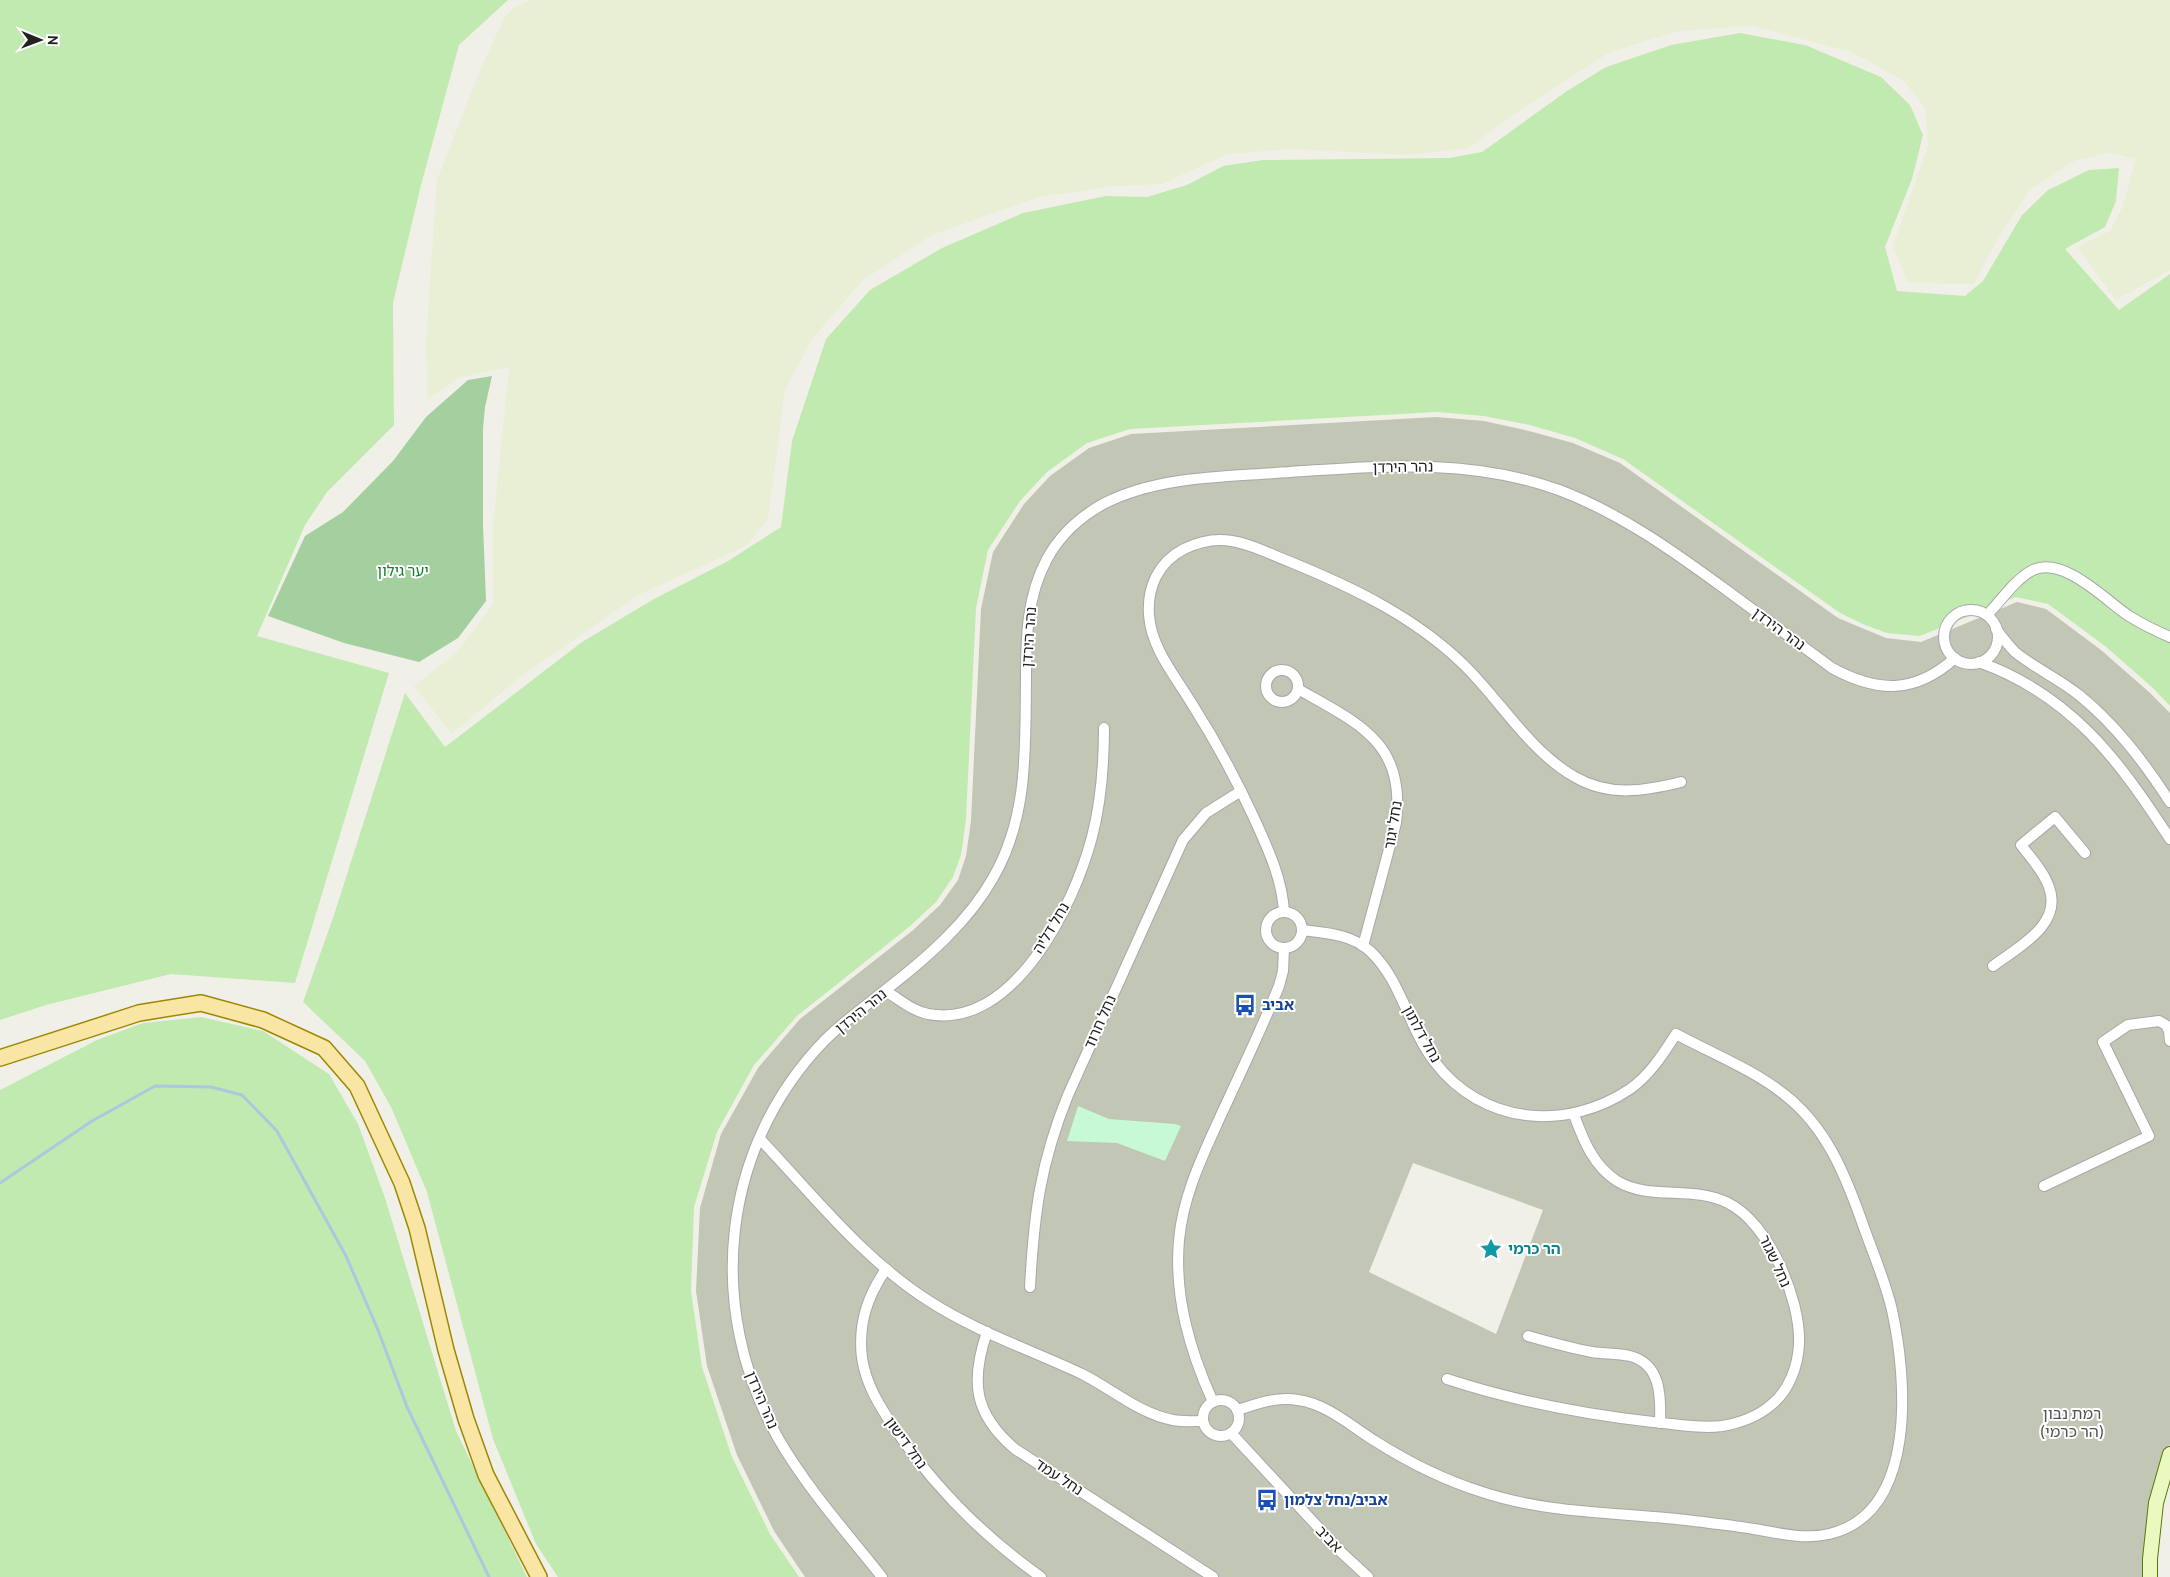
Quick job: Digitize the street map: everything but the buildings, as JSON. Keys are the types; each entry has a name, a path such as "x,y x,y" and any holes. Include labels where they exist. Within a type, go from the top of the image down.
{"main road":[{"path":"0,1058 139,1013 201,1003 263,1020 324,1048 357,1086 402,1183 417,1228 446,1350 466,1419 486,1475 539,1577"}],"street":[{"name":"נהר הירדן","path":"882,1577 818,1495 779,1438 752,1381 737,1325 732,1270 736,1216 748,1166 768,1120 794,1078 825,1040 936,948 958,926 977,902 997,871 1007,850 1017,819 1023,786 1027,627 1031,601 1038,576 1049,554 1082,518 1105,504 1132,492 1201,478 1397,465 1433,465 1500,473 1559,490 1586,501 1635,527 1680,556 1832,668 1852,679 1889,686 1907,684 1938,673 1955,658"},
{"path":"1284,912 1283,894 1274,863 1241,791 1210,734 1155,642 1149,618 1149,597 1154,579 1164,564 1178,552 1194,544 1213,540 1232,541 1251,546 1347,586 1393,610 1453,655 1479,680 1547,757 1576,778 1602,788 1632,791 1681,782"},
{"path":"1987,615 2025,576 2034,570 2051,567 2073,575 2129,616 2170,636"},
{"path":"2170,802 2134,750 2102,715 2065,684 2017,654 1987,615 1976,610 1967,610 1959,613 1950,621 1945,632 1944,641 1947,649 1955,658 1966,663 1979,662 2008,673 2040,692 2088,730 2127,776 2170,840"},
{"path":"1979,662 1989,656 1994,649 1997,637 1996,629"},
{"name":"נחל יגור","path":"1298,689 1366,730 1384,750 1395,776 1398,806 1396,824 1363,946"},
{"name":"נחל דליה","path":"885,990 900,1002 918,1011 929,1014 952,1014 982,1006 999,996 1012,984 1048,936 1075,887 1084,862 1092,837 1102,784 1104,728"},
{"name":"נחל חרוד","path":"1030,1287 1034,1225 1039,1186 1050,1143 1068,1095 1183,840 1206,813 1241,791"},
{"path":"1993,966 2040,930 2051,912 2052,900 2049,887 2021,845 2055,818 2085,853"},
{"path":"1284,912 1297,917 1302,930 1297,943 1284,948 1271,943 1266,930 1272,917 1284,912"},
{"name":"נחל דלתון","path":"1237,1410 1272,1400 1296,1399 1306,1402 1328,1411 1394,1452 1436,1474 1505,1499 1554,1509 1682,1520 1807,1536 1840,1531 1865,1516 1884,1492 1896,1462 1900,1419 1900,1363 1888,1296 1847,1182 1824,1138 1808,1116 1792,1100 1766,1082 1676,1034 1656,1064 1631,1088 1604,1105 1574,1114 1543,1118 1512,1114 1483,1103 1457,1086 1434,1061 1416,1030 1389,974 1379,960 1363,946 1346,937 1302,930"},
{"path":"1213,1402 1188,1338 1181,1306 1178,1274 1179,1240 1185,1206 1196,1171 1279,986 1283,971 1284,948"},
{"path":"2044,1186 2149,1136 2103,1042 2128,1025 2159,1021 2166,1025 2170,1041"},
{"name":"נחל שגור","path":"1447,1378 1495,1394 1545,1405 1660,1423 1721,1426 1742,1422 1759,1414 1773,1404 1784,1391 1792,1376 1797,1361 1799,1344 1796,1312 1784,1275 1771,1247 1749,1218 1730,1203 1706,1194 1643,1190 1618,1182 1608,1175 1592,1156 1574,1114"},
{"path":"760,1139 852,1238 886,1269 935,1305 987,1332 1084,1375 1154,1415 1182,1422 1203,1421"},
{"name":"נחל דישון","path":"886,1269 872,1289 866,1303 861,1332 862,1360 875,1397 903,1441 947,1496 996,1543 1041,1577"},
{"name":"נחל עמד","path":"987,1332 977,1372 978,1395 986,1418 1003,1439 1015,1450 1214,1577"},
{"path":"1528,1336 1572,1348 1628,1356 1644,1362 1654,1374 1657,1382 1660,1400 1660,1423"},
{"path":"1227,1401 1237,1410 1239,1422 1231,1433 1224,1436 1212,1434 1206,1429 1203,1421 1205,1410 1213,1402 1227,1401"},
{"name":"אביב","path":"1231,1433 1342,1553 1368,1577"},
{"path":"2150,1577 2156,1503 2170,1454"}],"shaded area":[{"path":"532,0 2170,0 2170,270 2116,300 2077,247 2110,231 2122,208 2136,159 2111,153 2074,161 2030,190 1997,240 1974,284 1908,283 1893,246 1928,145 1925,108 1905,82 1852,52 1752,26 1679,31 1610,52 1516,113 1468,148 1406,155 1293,149 1228,154 1162,184 1115,186 1039,197 932,235 863,280 812,339 785,390 768,519 746,546 640,594 520,677 452,734 414,686 458,651 493,604 493,526 509,367 458,378 427,400 426,340 437,180 478,75 505,16 517,6"},
{"path":"1436,417 1484,421 1529,431 1573,443 1620,463 1838,618 1886,638 1921,642 2017,602 2046,609 2101,650 2170,713 2170,1444 2159,1479 2148,1577 805,1577 774,1531 737,1455 707,1366 696,1291 700,1208 721,1134 758,1068 800,1019 912,931 940,905 958,880 966,856 971,821 981,609 993,552 1024,504 1050,476 1089,448 1131,434","holes":["1413,1163 1543,1210 1496,1334 1369,1272"]}],"green space":[{"path":"0,0 508,0 459,45 421,185 393,303 394,425 327,492 305,525 257,636 389,673 295,983 171,974 46,1005 0,1020"},
{"path":"1740,33 1805,45 1881,77 1910,105 1923,135 1912,179 1885,247 1897,291 1965,296 1983,281 2022,215 2048,190 2089,170 2119,168 2116,201 2105,227 2065,249 2119,310 2170,274 2170,706 2153,688 2105,646 2048,604 2016,597 1920,636 1887,633 1865,625 1840,613 1623,459 1575,438 1530,425 1484,416 1437,412 1130,429 1087,443 1047,472 1020,501 988,550 976,608 966,820 961,855 953,877 936,902 909,927 797,1016 754,1065 717,1132 694,1207 691,1291 702,1367 732,1457 770,1534 799,1577 558,1577 536,1544 493,1439 427,1192 391,1107 365,1061 303,1002 334,915 405,693 445,747 582,642 654,599 728,561 781,527 792,441 826,339 870,290 942,248 1023,213 1106,196 1147,197 1187,185 1223,166 1263,160 1449,158 1482,152 1567,91 1606,67 1671,45"},
{"name":"יער גילון","path":"492,376 485,407 483,429 483,524 486,601 458,638 419,662 344,643 268,616 305,536 343,512 393,461 426,417 468,380"},
{"path":"201,1017 263,1031 329,1074 358,1124 385,1198 456,1431 527,1577 0,1577 0,1090 97,1040 143,1023"},
{"path":"1078,1106 1109,1119 1181,1126 1165,1161 1117,1143 1067,1141"}],"waterway":[{"path":"0,1183 92,1121 155,1086 211,1087 242,1095 277,1131 346,1256 378,1330 407,1407 489,1577"}],"place":[{"name":"אביב","path":"1245,1005"},
{"name":"הר כרמי","path":"1491,1249"},
{"name":"אביב/נחל צלמון","path":"1267,1500"}],"district":[{"name":"רמת נבון (הר כרמי)","path":"2072,1422"}]}
